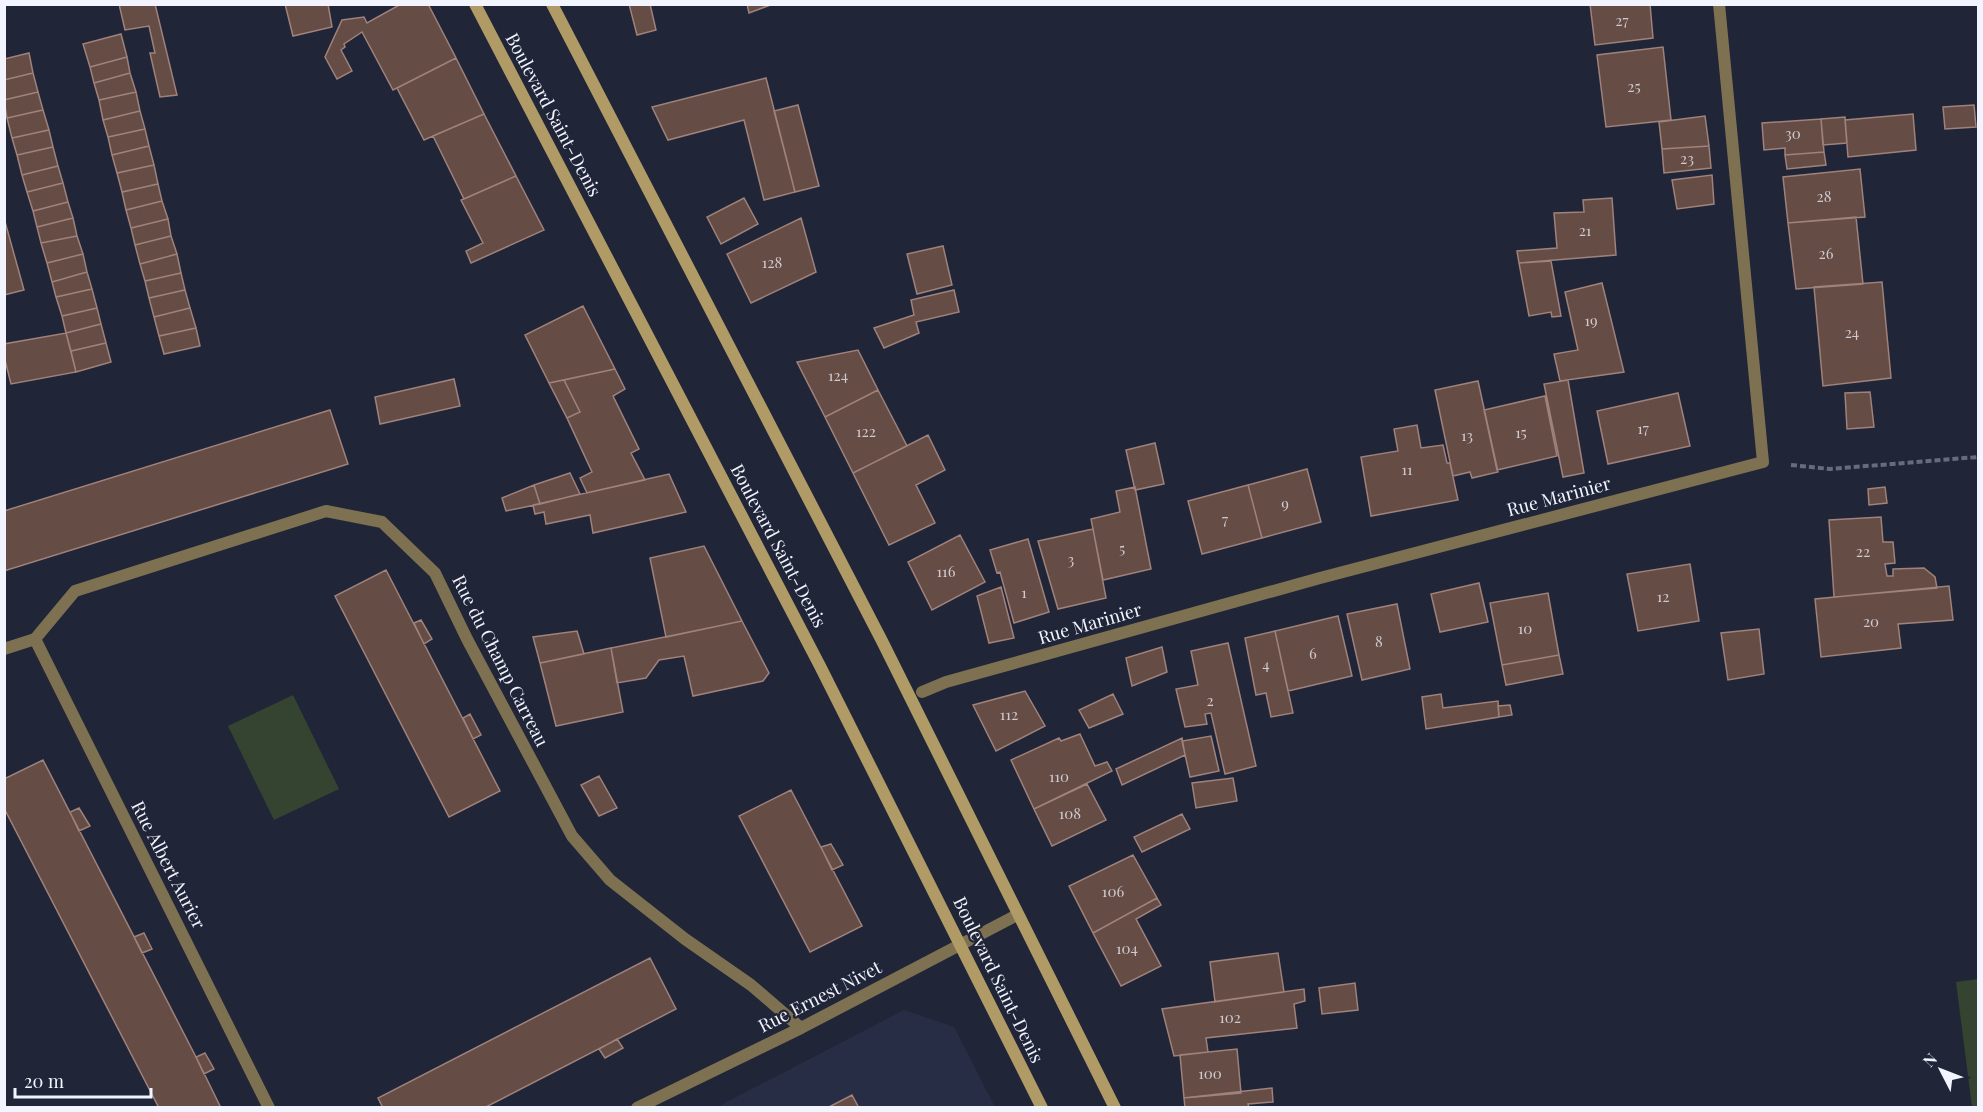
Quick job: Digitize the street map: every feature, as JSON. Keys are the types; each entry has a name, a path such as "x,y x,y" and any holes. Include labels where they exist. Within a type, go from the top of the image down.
{"main road":[{"name":"Boulevard Saint-Denis","path":"475,4 820,666 1042,1107"},
{"path":"552,4 882,641 1115,1107"}],"street":[{"path":"1719,4 1763,462"},
{"name":"Rue Marinier","path":"922,692 946,682 1320,578 1763,462"},
{"name":"Rue du Champ Carreau","path":"35,639 75,591 326,511 382,522 435,573 467,639 572,836 610,880 685,939 751,985 801,1028"},
{"path":"4,649 35,639"},
{"name":"Rue Albert Aurier","path":"35,639 269,1107"},
{"name":"Rue Ernest Nivet","path":"636,1107 801,1028 1017,915"}],"path":[{"path":"1763,462 1830,469 1978,457"}],"shaded area":[{"path":"904,1010 954,1027 995,1107 715,1108"}],"green space":[{"path":"293,695 339,789 274,820 228,726"},
{"path":"1978,979 1978,1107 1972,1107 1956,982"}],"building":[{"path":"119,4 155,4 177,95 160,97 150,53 155,53 149,26 125,30"},
{"path":"285,4 328,4 332,27 293,36"},
{"path":"401,4 428,4 456,58 393,90 362,32 344,44 345,47 341,50 352,71 337,79 325,57 342,20 364,17 367,23"},
{"path":"629,4 650,4 656,30 637,35"},
{"path":"747,4 773,4 749,13"},
{"path":"1590,4 1650,4 1653,38 1595,45"},
{"path":"121,34 127,57 90,67 83,44"},
{"path":"1663,47 1671,120 1606,127 1597,55"},
{"path":"29,53 33,73 4,80 4,59"},
{"path":"127,57 130,73 94,83 90,67"},
{"path":"456,58 484,114 424,140 397,88"},
{"path":"33,73 38,92 4,100 4,80"},
{"path":"130,73 136,92 99,100 94,83"},
{"path":"766,78 795,192 764,200 744,120 668,140 652,107"},
{"path":"38,92 43,110 7,118 4,100"},
{"path":"136,92 140,111 103,120 99,100"},
{"path":"798,105 819,186 795,192 774,111"},
{"path":"1974,105 1976,127 1945,129 1943,107"},
{"path":"43,110 49,130 12,138 7,118"},
{"path":"140,111 145,129 108,137 103,120"},
{"path":"484,114 516,176 464,199 433,136"},
{"path":"1913,114 1916,150 1848,157 1845,120"},
{"path":"1705,116 1709,146 1662,149 1659,122"},
{"path":"1845,117 1847,143 1823,145 1821,119"},
{"path":"1821,119 1824,152 1785,155 1785,148 1764,150 1762,123"},
{"path":"145,129 149,146 112,155 108,137"},
{"path":"49,130 53,147 17,155 12,138"},
{"path":"149,146 154,165 117,173 112,155"},
{"path":"1709,146 1711,168 1664,173 1662,149"},
{"path":"53,147 58,166 22,175 17,155"},
{"path":"1824,152 1826,165 1787,169 1785,155"},
{"path":"154,165 158,184 122,192 117,173"},
{"path":"58,166 63,183 27,192 22,175"},
{"path":"1860,169 1865,217 1788,223 1783,177"},
{"path":"1712,175 1714,204 1677,209 1672,180"},
{"path":"516,176 544,230 471,263 466,251 483,243 461,200"},
{"path":"63,183 68,202 33,211 27,192"},
{"path":"158,184 162,201 126,210 122,192"},
{"path":"744,198 758,224 721,244 707,217"},
{"path":"1612,198 1616,255 1519,263 1517,251 1557,248 1554,213 1584,212 1583,200"},
{"path":"162,201 168,219 131,228 126,210"},
{"path":"68,202 73,218 37,227 33,211"},
{"path":"1856,217 1863,284 1796,289 1788,223"},
{"path":"4,218 24,290 4,295"},
{"path":"73,218 77,236 41,243 37,227"},
{"path":"801,218 816,272 751,303 727,254"},
{"path":"168,219 171,236 135,245 131,228"},
{"path":"77,236 83,254 47,263 41,243"},
{"path":"171,236 177,254 140,264 135,245"},
{"path":"943,246 952,285 917,294 907,254"},
{"path":"83,254 87,272 52,282 47,263"},
{"path":"177,254 181,273 145,281 140,264"},
{"path":"1551,261 1561,316 1552,317 1551,312 1529,316 1519,263"},
{"path":"87,272 92,289 56,297 52,282"},
{"path":"181,273 185,290 149,298 145,281"},
{"path":"1882,282 1891,378 1823,386 1814,287"},
{"path":"1602,283 1624,372 1560,381 1554,354 1578,350 1565,292"},
{"path":"92,289 97,308 62,316 56,297"},
{"path":"185,290 190,308 154,317 149,298"},
{"path":"954,290 959,312 916,322 919,333 884,348 874,328 914,315 911,300"},
{"path":"583,306 615,369 549,383 525,335"},
{"path":"97,308 101,324 66,333 62,316"},
{"path":"190,308 196,328 159,336 154,317"},
{"path":"101,324 106,343 71,351 66,333"},
{"path":"196,328 200,346 164,354 159,336"},
{"path":"66,333 76,372 11,384 4,356 4,344"},
{"path":"106,343 111,362 76,372 71,351"},
{"path":"858,350 878,390 825,417 797,362"},
{"path":"615,369 625,389 613,396 639,449 631,453 645,480 587,493 580,478 592,472 567,418 580,412 564,380"},
{"path":"454,379 460,406 380,424 375,397"},
{"path":"564,380 580,412 567,418 549,383"},
{"path":"1568,380 1584,473 1563,477 1544,384"},
{"path":"1478,381 1498,472 1472,478 1470,472 1453,476 1435,390"},
{"path":"878,390 907,446 853,473 825,417"},
{"path":"1870,392 1874,427 1847,429 1845,393"},
{"path":"1678,393 1690,446 1608,464 1597,411"},
{"path":"1545,396 1557,456 1497,470 1484,410"},
{"path":"330,410 348,464 4,571 4,511"},
{"path":"1417,425 1421,448 1443,445 1447,463 1450,463 1458,500 1371,516 1361,457 1398,451 1394,429"},
{"path":"928,435 945,470 916,485 935,523 889,545 853,473"},
{"path":"1155,443 1164,484 1135,490 1126,450"},
{"path":"1307,469 1321,522 1262,538 1248,485"},
{"path":"570,473 580,494 540,504 534,485"},
{"path":"669,474 686,512 593,533 590,515 546,524 544,512 535,514 533,505"},
{"path":"534,485 540,504 506,511 502,498"},
{"path":"1248,485 1262,538 1202,554 1188,501"},
{"path":"1135,487 1151,569 1103,580 1091,519 1120,512 1116,491"},
{"path":"1885,487 1887,503 1869,505 1868,489"},
{"path":"1881,517 1883,542 1893,542 1895,563 1885,564 1887,576 1893,576 1893,569 1924,568 1935,577 1937,588 1834,597 1829,520"},
{"path":"1093,529 1106,598 1058,609 1038,541"},
{"path":"960,535 985,582 932,610 908,562"},
{"path":"1028,539 1049,612 1014,623 1000,572 997,573 990,550"},
{"path":"704,546 742,621 666,637 650,558"},
{"path":"1690,564 1699,621 1638,631 1627,574"},
{"path":"386,570 500,791 449,817 335,596"},
{"path":"1479,583 1488,622 1440,632 1431,594"},
{"path":"1949,586 1953,620 1898,624 1901,648 1821,657 1815,599"},
{"path":"1001,587 1014,638 989,643 977,596"},
{"path":"1548,593 1559,655 1502,665 1490,603"},
{"path":"1397,604 1410,669 1362,680 1347,614"},
{"path":"1338,616 1352,676 1288,691 1275,631"},
{"path":"421,620 432,639 424,644 414,623"},
{"path":"742,621 769,673 763,681 693,696 684,656 659,660 646,678 617,683 611,648"},
{"path":"1759,629 1764,674 1728,680 1721,633"},
{"path":"577,631 584,654 540,663 533,637"},
{"path":"1275,631 1293,713 1271,717 1266,693 1256,695 1245,638"},
{"path":"1228,643 1256,766 1225,774 1211,713 1205,714 1207,724 1185,727 1176,689 1198,685 1191,651"},
{"path":"1162,647 1167,672 1132,686 1126,658"},
{"path":"611,648 623,712 556,726 540,663"},
{"path":"1559,655 1563,674 1506,685 1502,665"},
{"path":"1025,691 1045,726 996,751 973,705"},
{"path":"1113,694 1123,714 1089,728 1079,710"},
{"path":"1441,694 1443,708 1498,701 1499,717 1426,729 1422,697"},
{"path":"1510,705 1512,715 1499,717 1498,706"},
{"path":"470,714 481,735 473,739 463,718"},
{"path":"1080,734 1095,766 1107,762 1112,771 1034,809 1011,760 1059,738 1061,741"},
{"path":"1211,736 1219,771 1190,777 1182,741"},
{"path":"1182,738 1185,755 1122,785 1116,769"},
{"path":"43,760 221,1108 159,1108 4,808 4,779"},
{"path":"599,776 617,808 599,816 581,785"},
{"path":"1233,778 1237,801 1196,808 1192,783"},
{"path":"1087,784 1106,820 1052,846 1034,809"},
{"path":"791,790 862,926 810,952 739,816"},
{"path":"79,808 90,826 79,831 70,812"},
{"path":"1182,814 1190,829 1142,852 1134,837"},
{"path":"831,844 843,865 832,870 821,847"},
{"path":"1133,855 1157,898 1093,933 1069,886"},
{"path":"1157,898 1161,905 1136,919 1161,966 1121,986 1093,933"},
{"path":"144,933 152,949 142,953 134,937"},
{"path":"1278,953 1284,992 1215,1002 1210,962"},
{"path":"650,958 676,1009 484,1108 383,1108 378,1098"},
{"path":"1355,983 1358,1010 1322,1014 1319,988"},
{"path":"1304,989 1305,1001 1294,1004 1297,1028 1206,1038 1208,1052 1174,1056 1162,1009"},
{"path":"617,1039 623,1048 605,1058 599,1049"},
{"path":"1237,1049 1241,1093 1184,1098 1180,1055"},
{"path":"205,1053 214,1069 204,1074 196,1057"},
{"path":"1272,1088 1273,1102 1248,1104 1249,1108 1185,1108 1184,1098"},
{"path":"852,1095 859,1108 827,1108"}]}
